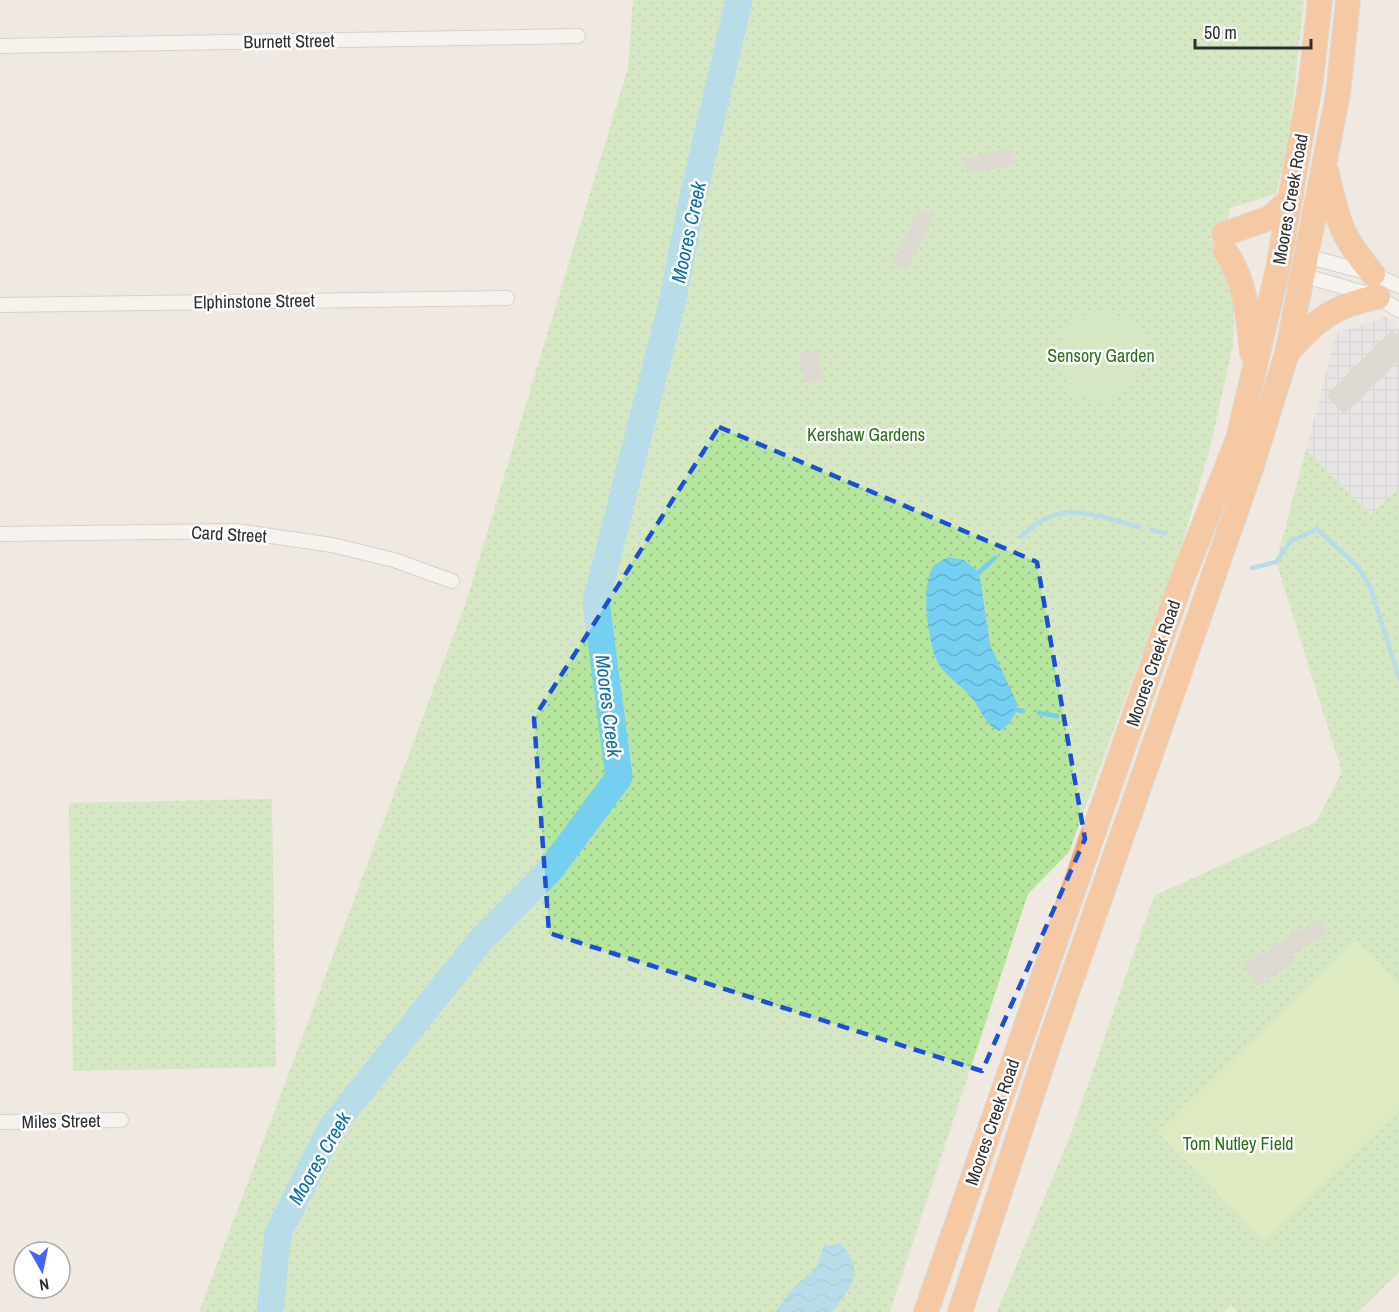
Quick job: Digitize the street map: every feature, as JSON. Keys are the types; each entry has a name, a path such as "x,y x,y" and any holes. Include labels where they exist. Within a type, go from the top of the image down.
{"highway":[{"name":"Moores Creek Road","path":"926,1312 1181,582 1238,439 1279,259 1311,80 1320,0"},
{"name":"Moores Creek Road","path":"960,1312 1051,1038 1251,469 1287,353 1338,94 1348,0"},
{"path":"1325,165 1338,223 1346,238 1373,274"},
{"path":"1254,370 1241,284 1225,242 1270,218 1290,200"},
{"path":"1279,259 1304,265"},
{"path":"1287,353 1305,333 1334,310 1394,294"}],"street":[{"name":"Burnett Street","path":"0,46 578,36"},
{"path":"1304,265 1373,274 1394,294"},
{"path":"1304,265 1394,294"},
{"name":"Elphinstone Street","path":"0,305 507,298"},
{"name":"Card Street","path":"0,534 237,531 332,545 394,560 452,581"},
{"name":"Miles Street","path":"0,1122 121,1120"}],"highlighted area":[{"path":"719,427 1037,562 1085,839 982,1071 549,933 534,718"}],"shaded area":[{"path":"1386,317 1399,330 1399,488 1370,514 1306,450 1336,333"}],"green space":[{"name":"Kershaw Gardens","path":"633,0 1304,0 1288,144 1276,194 1230,208 1217,262 1227,281 1234,305 1233,345 1210,448 1182,544 1069,852 1028,894 890,1312 199,1312 466,602 628,68"},
{"name":"Sensory Garden","path":"1103,311 1121,317 1134,325 1143,333 1147,344 1139,373 1128,388 1112,398 1089,401 1078,394 1064,377 1060,367 1060,345 1067,322"},
{"name":"Tom Nutley Field","path":"1306,450 1370,514 1399,488 1399,1272 1358,1312 1238,1312 1231,1305 1224,1312 997,1312 1070,1136 1154,896 1316,822 1342,772 1276,562"},
{"path":"272,799 276,1067 73,1071 69,803"},
{"path":"1356,940 1399,984 1399,1110 1264,1241 1158,1133"}],"water":[{"path":"948,557 964,560 979,572 990,645 1017,703 1015,714 1008,725 999,731 990,724 966,692 945,672 934,654 927,615 927,588 933,567"},
{"path":"840,1243 853,1262 854,1270 850,1286 832,1312 775,1312 793,1288 817,1267 823,1247"}],"building":[{"path":"1012,149 1015,165 967,174 964,158"},
{"path":"919,209 934,216 907,270 892,262"},
{"path":"1392,330 1399,336 1399,360 1344,415 1326,395"},
{"path":"818,350 823,380 804,383 799,353"},
{"path":"1319,919 1328,933 1290,956 1294,962 1258,986 1243,964"}],"waterway":[{"name":"Moores Creek","path":"270,1312 278,1233 332,1127 480,941 551,869 619,777 596,602 672,303 693,197 739,0"},
{"path":"1021,537 1035,525 1049,517 1063,513 1091,514 1139,527"},
{"path":"1252,568 1276,562 1291,541 1317,529 1357,566 1370,586 1399,678"},
{"path":"1151,530 1165,533"},
{"path":"979,572 995,558"},
{"path":"1016,710 1023,711"},
{"path":"1039,713 1057,716"}]}
